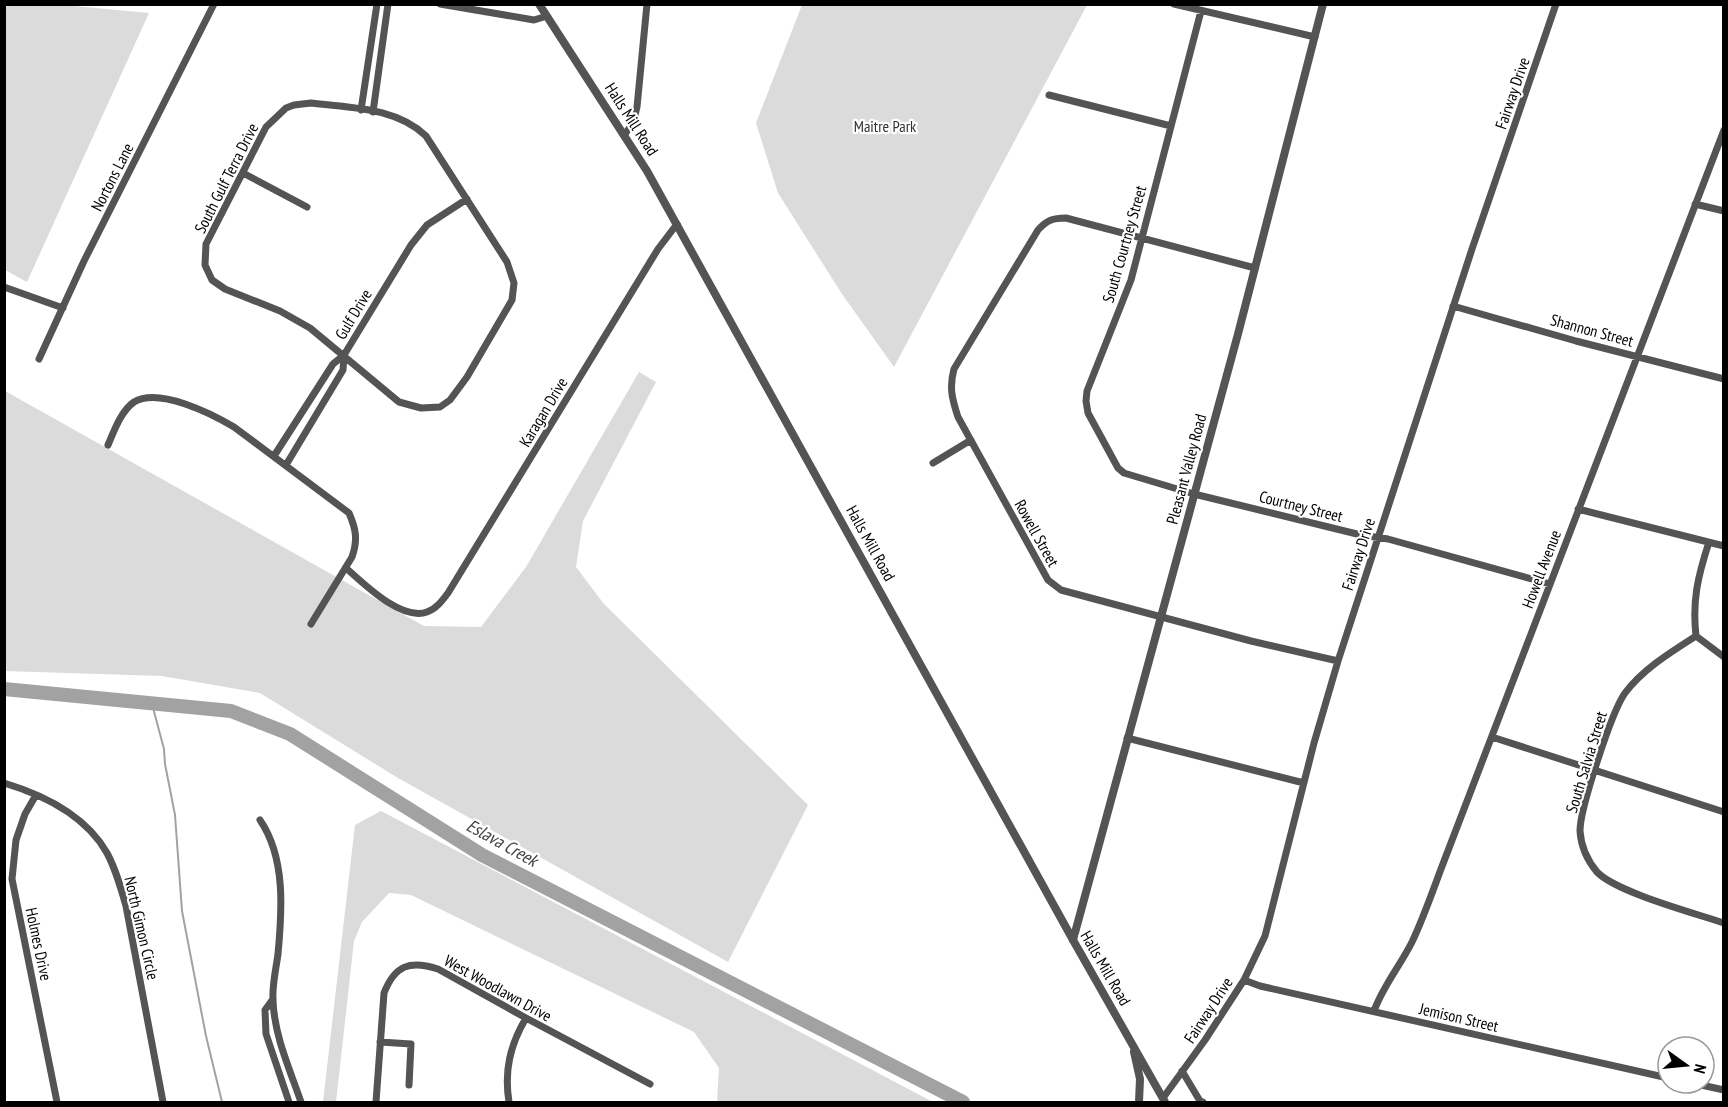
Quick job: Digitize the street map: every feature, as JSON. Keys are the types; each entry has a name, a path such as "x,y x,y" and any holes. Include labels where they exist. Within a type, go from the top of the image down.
{"street":[{"name":"Nortons Lane","path":"39,359 84,261 214,4"},
{"path":"360,110 377,4"},
{"path":"373,112 387,4"},
{"path":"440,4 534,20 547,16"},
{"name":"Halls Mill Road","path":"539,4 625,134 677,224 1163,1101"},
{"path":"625,134 633,123 637,107 647,4"},
{"path":"1174,4 1315,37"},
{"name":"Pleasant Valley Road","path":"1073,940 1255,268 1323,4"},
{"name":"Fairway Drive","path":"1163,1101 1244,980 1265,936 1338,661 1453,306 1556,4"},
{"name":"South Courtney Street","path":"1194,494 1134,477 1118,468 1088,414 1086,401 1089,381 1131,280 1201,11"},
{"path":"1049,95 1171,126"},
{"name":"South Gulf Terra Drive","path":"311,103 360,110 401,118 426,135 507,262 510,272 514,292 512,300 467,376 450,400 440,407 431,409 399,402 310,328 280,311 225,289 212,280 207,272 204,254 206,244 266,127 286,108 294,105 311,103"},
{"name":"Howell Avenue","path":"1374,1011 1382,992 1413,940 1724,130"},
{"path":"243,172 307,207"},
{"name":"Gulf Drive","path":"274,456 333,364 344,356 411,245 428,225 467,199"},
{"path":"1695,204 1724,212"},
{"name":"Rowell Street","path":"1255,268 1066,218 1054,218 1045,222 1038,230 954,369 950,388 951,399 958,417 1048,580 1061,590 1338,661"},
{"name":"Karagan Drive","path":"346,568 380,596 402,610 420,614 429,612 438,606 652,258 677,224"},
{"path":"4,287 63,308"},
{"name":"Shannon Street","path":"1453,306 1724,379"},
{"path":"286,465 343,370 344,356"},
{"path":"108,445 125,412 133,403 144,398 163,397 216,416 274,456 349,513 357,533 357,546 311,624"},
{"path":"309,401 320,408"},
{"path":"933,463 971,440"},
{"name":"Courtney Street","path":"1194,494 1377,538 1550,584"},
{"path":"1578,509 1724,546"},
{"path":"1709,542 1697,580 1694,612 1696,636 1724,657"},
{"name":"South Salvia Street","path":"1696,636 1666,656 1624,694 1615,710 1583,811 1580,830 1583,849 1599,874 1627,890 1724,922"},
{"path":"1492,737 1724,812"},
{"path":"1127,738 1304,783"},
{"name":"North Gimon Circle","path":"4,783 49,799 76,818 97,838 106,853 118,878 126,906 163,1102"},
{"name":"Holmes Drive","path":"36,795 25,814 16,840 12,879 57,1102"},
{"path":"260,820 275,847 278,868 281,917 273,999 279,1037 301,1102"},
{"path":"4,890 14,890"},
{"name":"West Woodlawn Drive","path":"376,1102 384,993 390,978 396,971 412,964 438,969 650,1084"},
{"name":"Jemison Street","path":"1244,980 1260,986 1656,1075"},
{"path":"273,999 265,1010 266,1034 289,1102"},
{"path":"509,1102 508,1062 512,1046 526,1018"},
{"path":"380,1042 411,1044 409,1085"},
{"path":"1133,1046 1140,1079 1139,1102"},
{"path":"1182,1071 1200,1101 1203,1102"}],"green space":[{"path":"4,5 64,5 149,13 27,282 5,270"},
{"name":"Maitre Park","path":"802,5 1087,5 894,367 842,294 778,193 756,123"},
{"path":"639,372 656,382 583,521 576,567 604,604 808,805 728,962 398,778 260,693 162,676 5,671 5,391 424,626 481,627 526,567"},
{"path":"381,811 933,1102 717,1102 719,1068 694,1032 411,895 389,893 362,922 354,941 336,1102 323,1102 355,825"}],"waterway":[{"name":"Eslava Creek","path":"4,689 231,711 290,734 482,855 963,1102"},
{"path":"152,704 164,749 175,815 182,911 206,1036 222,1102"}]}
